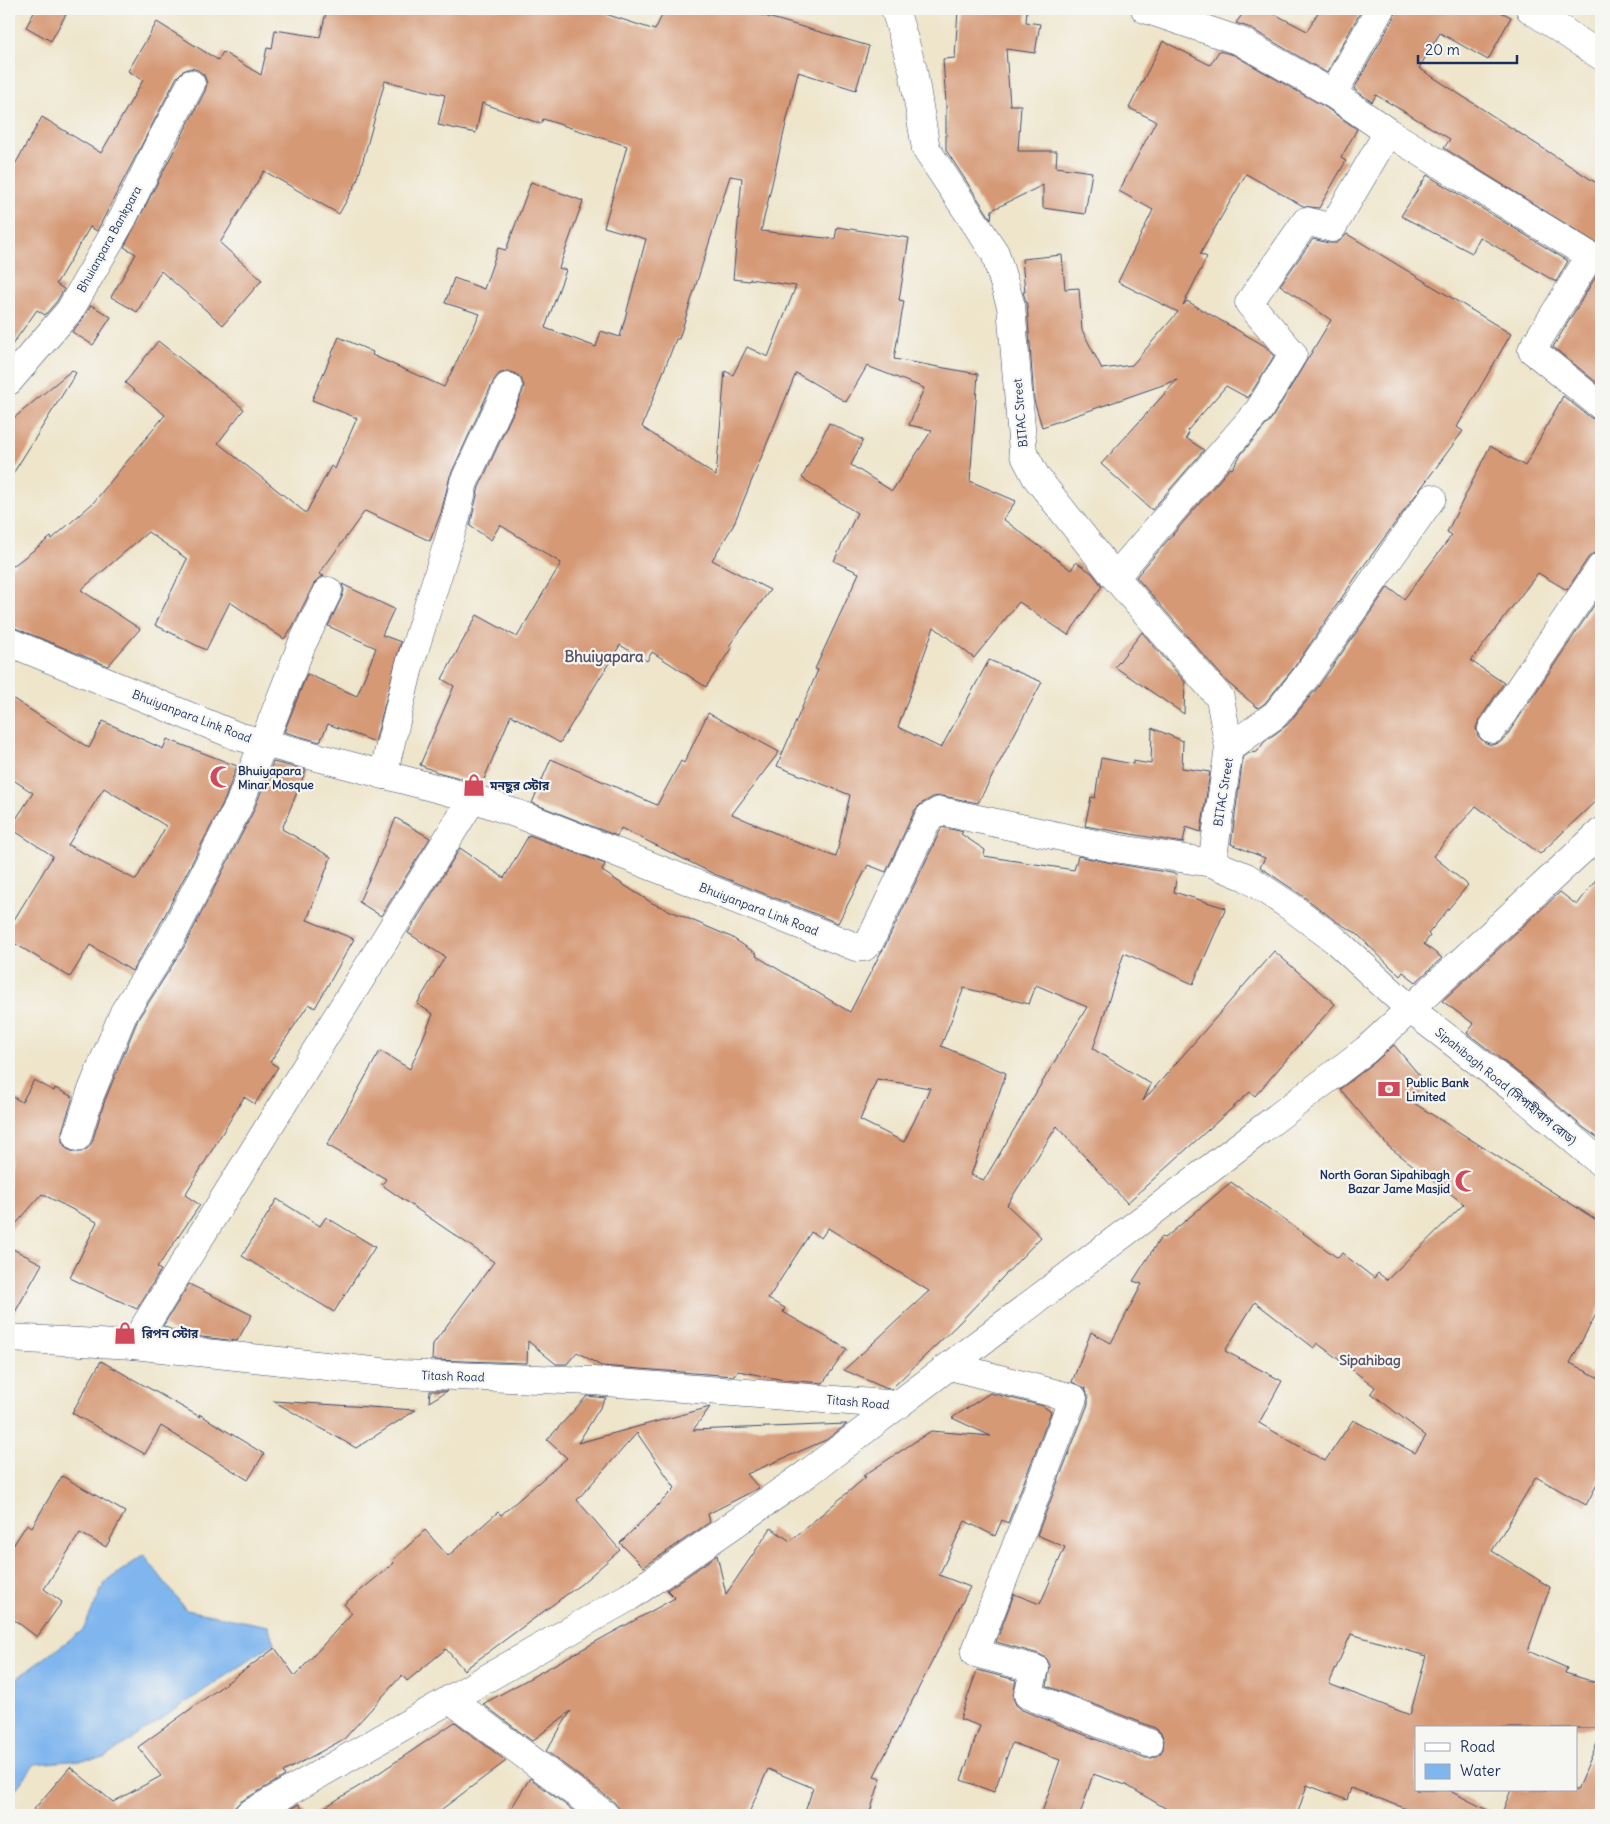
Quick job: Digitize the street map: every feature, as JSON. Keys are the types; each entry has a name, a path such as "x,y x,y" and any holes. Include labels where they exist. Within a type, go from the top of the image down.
{"street":[{"name":"BITAC Street","path":"895,9 913,70 926,149 995,253 1011,306 1023,452 1036,477 1115,577 1220,698 1229,748 1212,863"},
{"path":"1145,9 1240,41 1333,94 1388,132 1590,256 1532,350 1601,406"},
{"path":"1333,94 1380,9"},
{"path":"1530,9 1601,56"},
{"name":"Bhuianpara Bankpara","path":"9,381 70,310 123,218 191,84"},
{"path":"1115,577 1259,410 1293,354 1249,303 1306,221 1332,228 1388,132"},
{"path":"383,775 409,667 456,517 464,482 508,387"},
{"path":"1229,748 1275,715 1305,678 1432,498"},
{"path":"1492,729 1601,568"},
{"path":"77,1137 90,1095 124,1012 170,940 239,805 302,644 328,591"},
{"name":"Bhuiyanpara Link Road","path":"9,642 237,736 473,798 537,821 856,947 864,947 870,941 929,817 940,811 1114,848 1212,863 1246,877 1336,940 1411,1010"},
{"path":"133,1345 473,798"},
{"path":"248,1815 629,1597 808,1473 1366,1050 1601,832"},
{"name":"Sipahibagh Road (সিপাহীবাগ রোড)","path":"1411,1010 1514,1089 1601,1163"},
{"name":"Titash Road","path":"9,1338 133,1345 400,1374 593,1381 899,1405"},
{"path":"950,1366 1073,1398 975,1653 1035,1670 1028,1695 1149,1743"},
{"path":"450,1699 605,1815"}],"water":[{"path":"144,1555 186,1610 268,1626 274,1643 104,1758 35,1764 9,1798 9,1684 83,1630 105,1582"}],"building":[{"path":"36,9 69,9 51,41 26,27"},
{"path":"327,9 590,9 655,30 665,9 740,9 869,46 856,90 798,72 761,231 835,239 837,227 909,238 899,300 904,301 894,359 978,374 970,481 1016,501 1003,519 1071,570 1076,562 1092,573 1102,586 1068,635 1019,602 974,658 934,627 898,727 941,748 989,660 1042,682 978,803 943,796 933,797 921,804 915,810 886,872 868,865 838,923 712,873 621,828 617,836 532,803 551,759 657,805 681,761 684,763 708,713 779,752 732,814 793,841 836,857 850,795 777,766 818,670 815,669 859,573 834,561 857,513 802,478 829,423 863,440 851,465 892,491 932,430 909,425 924,388 867,366 846,402 796,373 733,526 712,560 770,590 729,646 732,647 706,687 652,652 647,661 620,645 560,743 511,715 482,784 437,772 420,765 454,686 442,679 477,615 517,637 561,563 500,525 491,540 470,526 479,487 522,393 524,386 521,378 514,373 507,371 499,374 494,380 450,476 441,513 430,541 365,511 319,574 324,576 319,578 314,584 293,626 284,639 230,602 206,650 155,625 187,559 148,532 81,590 140,629 108,666 9,627 9,569 51,537 52,539 93,503 165,415 125,383 158,341 244,409 218,443 306,513 331,466 335,469 357,418 312,400 339,337 373,352 372,355 444,387 480,314 445,303 454,278 484,289 498,248 506,250 531,182 583,201 559,268 566,270 545,328 596,347 601,331 620,337 646,239 604,227 627,146 543,119 541,124 482,103 476,133 438,125 445,95 385,81 357,182 339,214 264,171 220,243 262,280 223,325 161,271 137,312 111,297 136,254 124,247 205,91 207,83 204,75 198,70 191,68 183,71 177,77 97,231 90,227 56,284 64,289 57,301 45,315 37,310 9,349 9,175 42,117 101,153 143,80 128,71 157,22 218,60 223,52 261,75 267,48 272,49 275,30 320,37","holes":["730,176 742,178 733,279 749,281 750,279 796,286 768,357 747,347 733,375 725,371 716,476 642,427 676,339 679,339"]},
{"path":"958,9 1027,9 1026,22 1040,24 1035,53 1006,49 1010,105 1021,105 1018,151 1057,151 1056,167 1092,172 1085,214 1043,208 1043,185 992,210 991,219 946,150 946,103 943,59 955,58"},
{"path":"1246,9 1265,9 1307,31 1320,9 1362,9 1327,73 1248,27 1236,23"},
{"path":"1396,9 1495,9 1511,17 1488,60 1440,33 1419,68 1601,186 1601,246 1444,148 1450,139 1376,95 1372,102 1354,89 1394,17"},
{"path":"1163,41 1210,65 1219,51 1234,55 1325,107 1357,129 1341,158 1346,161 1319,208 1303,206 1246,174 1200,254 1207,257 1183,305 1187,301 1265,346 1274,356 1248,398 1226,386 1187,431 1189,433 1186,438 1204,450 1152,510 1101,464 1177,380 1042,427 1034,400 1027,305 1023,292 1025,292 1022,259 1062,255 1065,289 1079,288 1082,330 1102,369 1132,365 1178,312 1118,282 1153,210 1119,191 1156,121 1129,108"},
{"path":"1427,175 1568,261 1556,282 1480,237 1472,253 1401,216"},
{"path":"1347,234 1511,334 1457,427 1463,431 1362,568 1293,669 1264,704 1258,708 1227,682 1136,577 1230,468 1232,469 1242,453 1272,418 1331,320 1280,285 1313,239 1337,243"},
{"path":"1601,268 1601,386 1553,347"},
{"path":"91,305 111,317 93,345 72,332"},
{"path":"72,370 76,373 9,480 9,422"},
{"path":"1563,396 1591,418 1601,421 1601,552 1594,553 1588,558 1567,590 1538,573 1471,661 1504,683 1479,720 1476,728 1478,736 1484,742 1491,745 1499,743 1505,738 1601,595 1601,796 1540,854 1476,806 1433,856 1468,885 1428,934 1430,936 1424,944 1442,958 1416,982 1403,972 1400,976 1356,933 1337,922 1260,867 1265,858 1231,844 1243,757 1249,753 1257,752 1264,742 1287,725 1318,687 1388,587 1404,599 1452,535 1447,532 1490,446 1525,466"},
{"path":"342,584 394,609 382,635 401,642 375,742 328,724 320,742 284,732 307,674 357,696 376,648 328,626 342,597 344,590"},
{"path":"1142,632 1185,682 1184,714 1115,667"},
{"path":"9,696 89,748 103,721 163,749 167,739 237,766 225,799 156,932 132,971 90,945 70,977 9,940 9,928 53,856 10,828 33,793 9,777","holes":["104,788 166,826 136,880 68,845"]},
{"path":"1152,728 1183,741 1182,768 1210,772 1201,832 1186,827 1183,843 1085,826 1091,797 1095,798 1101,758 1133,764 1133,761 1151,764"},
{"path":"273,762 306,770 282,829 331,857 307,920 354,939 315,1008 309,1004 270,1062 278,1067 255,1104 244,1097 185,1195 200,1205 157,1268 161,1270 137,1309 70,1278 97,1222 42,1194 9,1232 9,1095 22,1102 34,1080 54,1091 55,1088 73,1097 62,1132 62,1141 66,1148 73,1152 81,1152 88,1148 92,1142 105,1100 138,1019 184,947 253,812"},
{"path":"396,818 430,838 381,916 359,902"},
{"path":"942,827 963,832 961,834 985,850 984,856 1074,870 1078,856 1177,874 1174,892 1226,908 1193,984 1124,953 1093,1049 1151,1084 1143,1101 1274,951 1335,1004 1255,1096 1250,1092 1127,1203 1057,1126 1007,1205 1041,1237 960,1322 891,1389 844,1370 929,1291 828,1228 821,1238 811,1232 768,1299 785,1308 783,1312 847,1349 823,1383 784,1380 738,1371 734,1376 601,1366 577,1352 567,1364 556,1364 528,1341 527,1363 432,1360 433,1344 494,1262 382,1185 386,1179 327,1145 380,1051 410,1069 433,1014 417,1004 445,957 408,933 460,848 504,878 529,835 605,864 602,871 652,903 731,937 757,954 756,956 850,1012 884,948","holes":["1036,985 1087,1007 984,1180 971,1175 1006,1073 941,1046 964,988 1029,1004","877,1079 930,1088 904,1142 860,1120"]},
{"path":"1601,873 1601,1140 1467,1033 1474,1024 1442,1001 1560,892 1577,905"},
{"path":"1394,1045 1430,1088 1414,1103 1601,1223 1601,1305 1570,1363 1601,1379 1601,1477 1586,1505 1536,1477 1492,1551 1550,1587 1528,1651 1567,1668 1565,1673 1601,1684 1601,1728 1578,1728 1578,1726 1415,1726 1415,1792 1452,1792 1497,1815 1423,1815 1351,1788 1347,1800 1307,1785 1297,1815 1177,1815 1126,1785 1093,1774 1080,1815 1041,1815 1060,1760 1012,1743 994,1792 961,1780 980,1726 960,1719 977,1670 1016,1680 1013,1698 1016,1705 1022,1710 1143,1758 1152,1758 1159,1755 1163,1749 1164,1740 1161,1733 1155,1728 1047,1686 1050,1665 1046,1658 1039,1654 996,1642 1014,1594 1040,1604 1065,1547 1037,1535 1088,1404 1085,1388 1072,1382 1091,1332 1111,1343 1142,1284 1133,1281 1161,1237 1165,1238 1231,1182 1338,1258 1342,1253 1374,1278 1378,1273 1387,1280 1464,1204 1389,1147 1340,1089","holes":["1255,1302 1314,1348 1317,1343 1375,1387 1371,1393 1426,1436 1415,1453 1353,1420 1325,1461 1259,1423 1282,1381 1225,1351","1351,1634 1426,1656 1410,1715 1329,1684"]},
{"path":"277,1199 320,1226 326,1217 375,1247 334,1312 242,1256"},
{"path":"9,1247 42,1264 9,1323"},
{"path":"189,1284 252,1315 237,1341 184,1335 163,1326"},
{"path":"101,1361 200,1417 199,1414 264,1454 248,1480 161,1426 145,1454 72,1413"},
{"path":"430,1391 447,1391 429,1402"},
{"path":"990,1393 1043,1406 1051,1412 1008,1523 1002,1520 995,1536 965,1521 939,1575 970,1587 874,1776 881,1778 869,1815 804,1815 813,1788 768,1769 748,1815 620,1815 619,1808 614,1802 546,1751 571,1711 532,1741 483,1704 675,1598 667,1590 717,1555 726,1594 771,1528 790,1541 866,1477 863,1476 931,1431 991,1436 952,1418"},
{"path":"587,1396 606,1398 578,1443 710,1407 693,1430 847,1424 826,1440 747,1474 759,1488 708,1514 710,1522 644,1567 620,1543 675,1488 637,1433 577,1500 620,1550 581,1584 464,1670 446,1649 407,1681 402,1675 344,1739 283,1772 285,1776 240,1802 234,1808 232,1815 29,1815 70,1767 113,1802 161,1776 138,1747 275,1648 295,1676 352,1613 344,1604 394,1563 392,1561 425,1530 448,1556 498,1512 501,1515 567,1458 547,1440"},
{"path":"273,1401 416,1410 356,1448"},
{"path":"62,1476 125,1512 106,1547 80,1533 44,1589 62,1602 37,1637 9,1616 9,1552 27,1524 32,1527"},
{"path":"455,1722 506,1761 434,1815 312,1815 361,1785"},
{"path":"1601,1734 1601,1815 1501,1815 1510,1792 1578,1792 1578,1788"},
{"path":"530,1778 579,1815 507,1815"},
{"path":"299,1804 306,1815 279,1815"}],"place":[{"name":"Bhuiyapara Minar Mosque","path":"221,777"},
{"name":"মনছুর স্টোর","path":"474,785"},
{"name":"Public Bank Limited","path":"1389,1089"},
{"name":"North Goran Sipahibagh Bazar Jame Masjid","path":"1466,1181"},
{"name":"রিপন স্টোর","path":"125,1333"}],"district":[{"name":"Bhuiyapara","path":"604,656"},
{"name":"Sipahibag","path":"1370,1360"}]}
